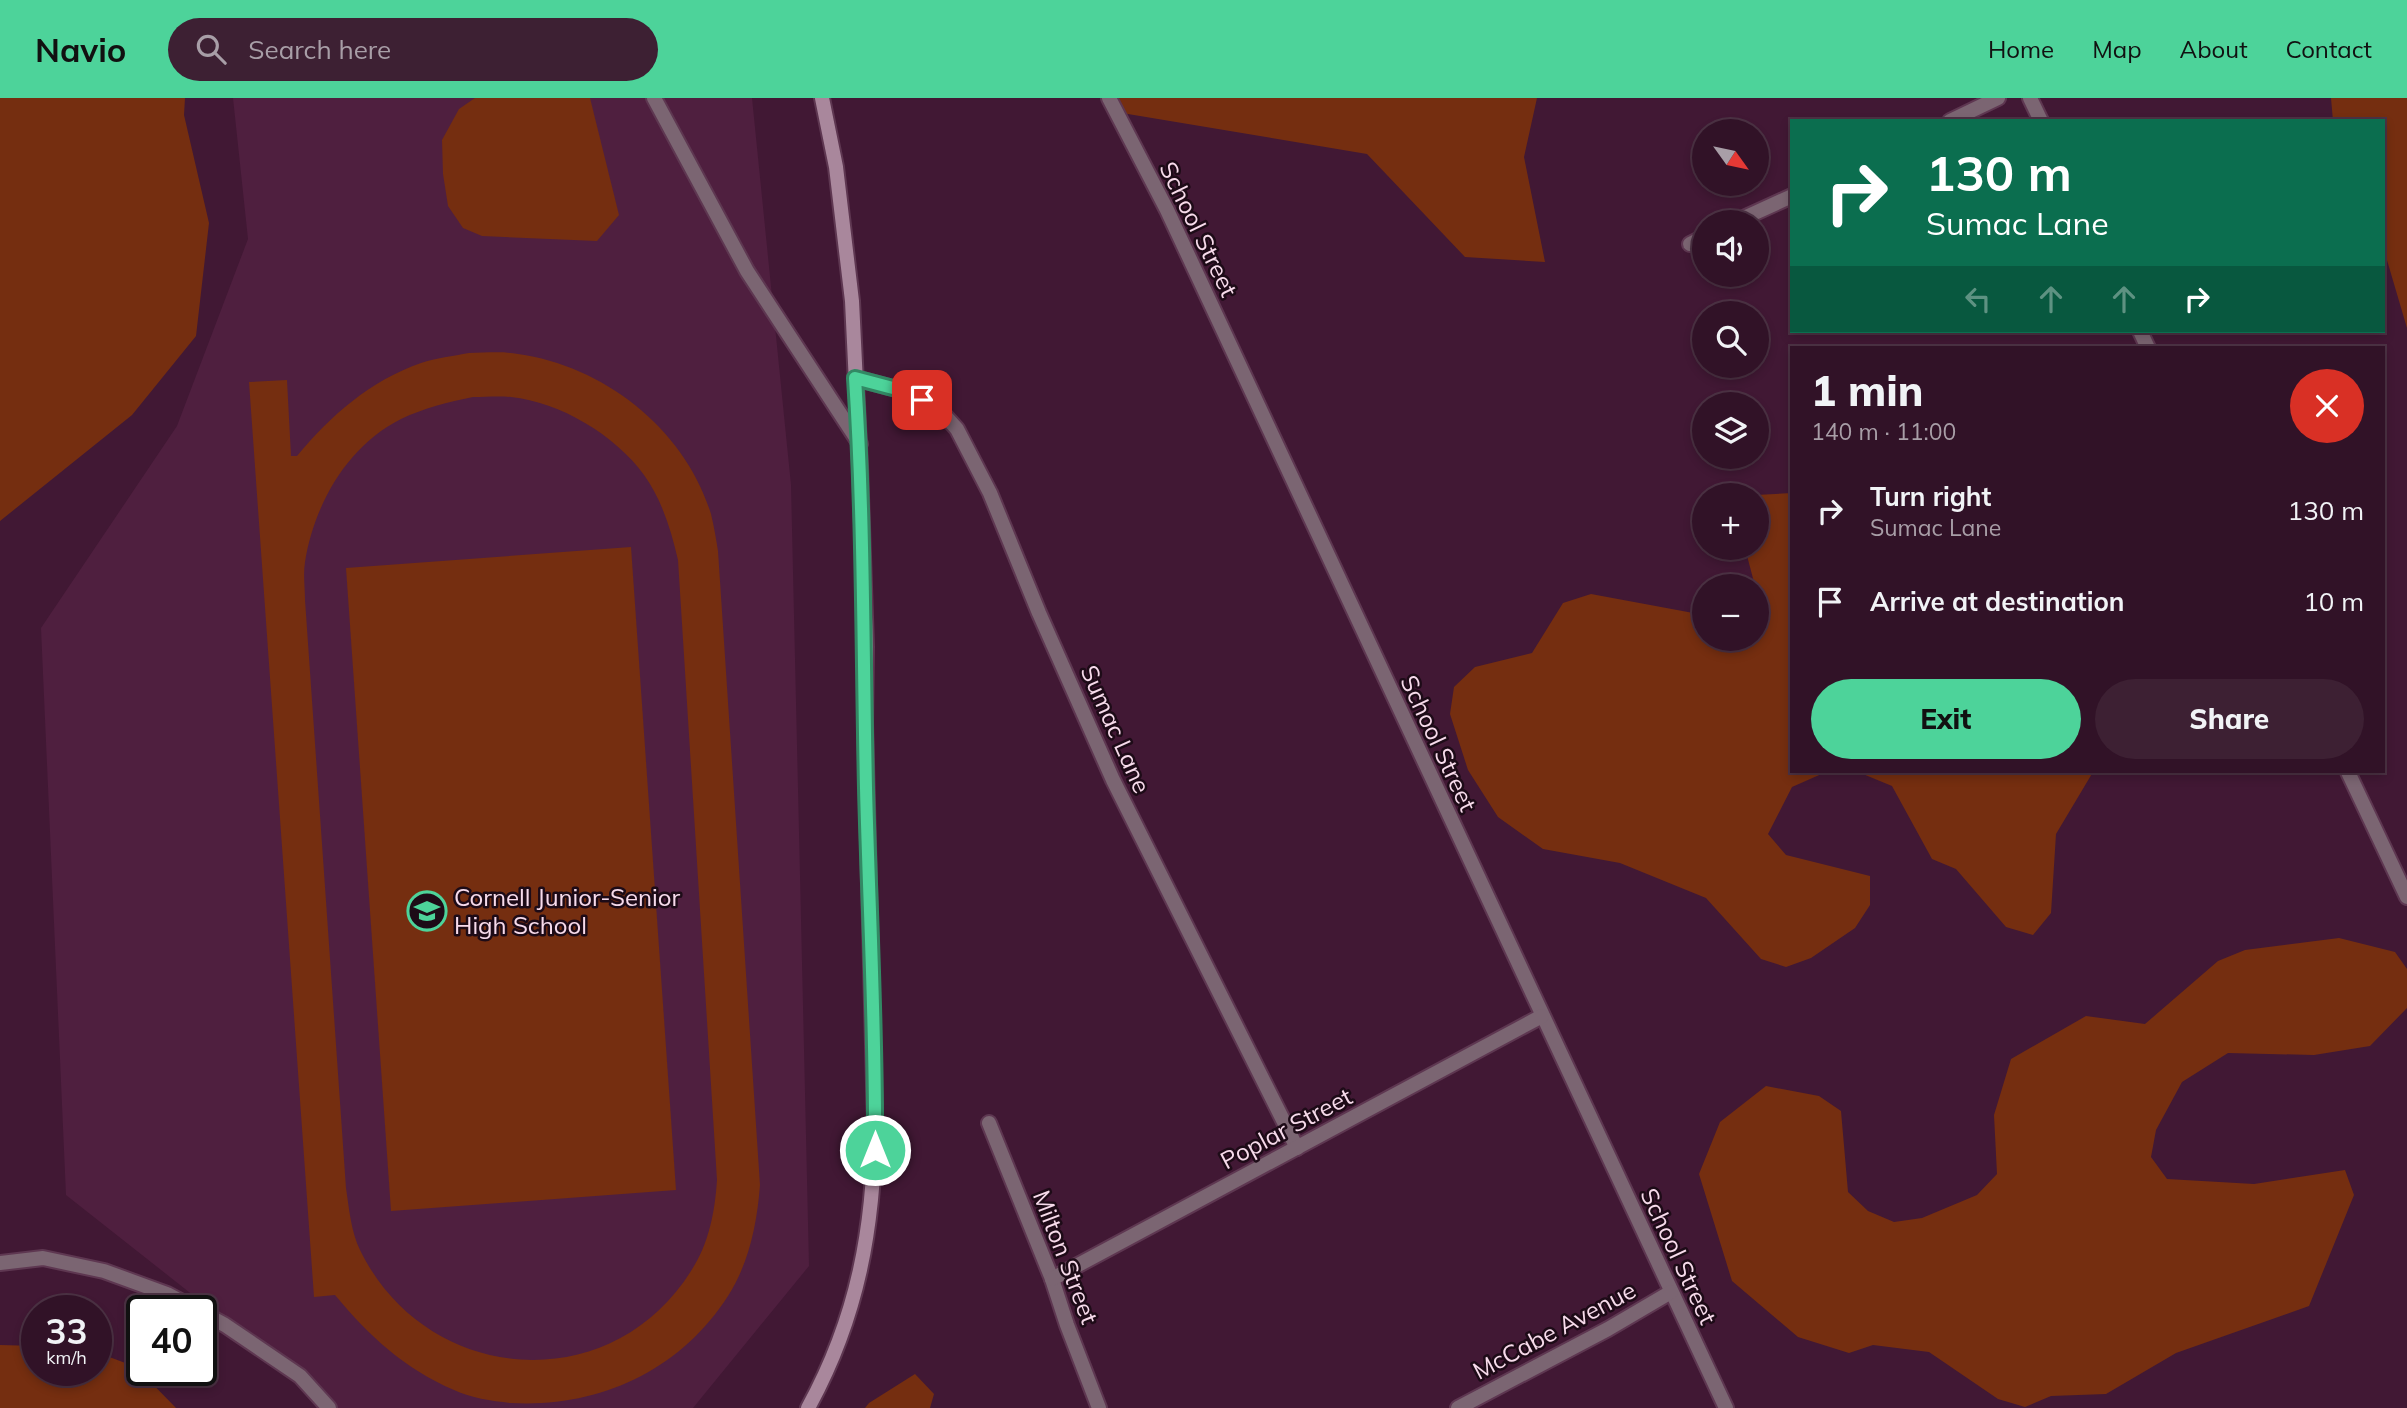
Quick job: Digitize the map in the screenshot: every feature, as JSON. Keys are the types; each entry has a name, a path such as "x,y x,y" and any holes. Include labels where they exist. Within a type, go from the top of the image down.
{"street":[{"path":"654,98 747,271 859,444"},
{"path":"807,1408 834,1354 850,1311 863,1262 874,1175 866,646 859,444 846,238 836,167 822,98"},
{"name":"School Street","path":"1109,98 1167,210 1726,1408"},
{"path":"1954,119 1998,98"},
{"path":"2030,98 2040,119"},
{"path":"1760,210 1790,196"},
{"name":"Sumac Lane","path":"855,378 908,392 937,407 957,429 990,494 1113,780 1297,1148"},
{"path":"2348,773 2407,897"},
{"name":"Poplar Street","path":"1052,1279 1542,1016"},
{"name":"Milton Street","path":"989,1123 1052,1279 1099,1408"},
{"path":"0,1263 43,1258 104,1271 169,1295"},
{"name":"McCabe Avenue","path":"1458,1408 1608,1329 1671,1292"},
{"path":"217,1321 300,1376 329,1408"}],"shaded area":[{"path":"0,98 185,98 184,115 209,223 196,336 132,415 0,521"},
{"name":"Cornell Junior-Senior High School","path":"233,98 752,98 791,485 809,1266 693,1408 336,1408 217,1314 217,1295 193,1295 66,1195 41,628 177,426 248,239"},
{"path":"475,98 590,98 619,215 597,241 482,236 463,228 448,206 442,140 459,109"},
{"path":"1109,98 1537,98 1524,157 1545,262 1465,257 1367,154 1116,112"},
{"path":"2331,98 2407,98 2407,328 2385,253 2385,119 2333,119"},
{"path":"469,353 518,354 550,361 581,372 610,387 637,407 661,429 682,455 699,483 711,514 718,551 760,1185 754,1229 747,1257 728,1296 686,1345 634,1380 575,1399 543,1403 511,1403 474,1397 436,1382 389,1350 335,1295 314,1297 249,382 287,380 291,456 297,456 338,413 385,379 421,363","holes":["473,397 530,400 567,413 602,434 632,460 644,475 661,505 678,560 717,1180 715,1204 707,1239 697,1261 656,1313 614,1341 568,1357 520,1360 472,1350 428,1328 390,1295 360,1250 352,1228 346,1188 305,600 305,562 309,541 325,499 336,479 364,445 410,415"]},
{"path":"1790,493 1790,773 1824,773 1792,787 1768,834 1786,855 1870,876 1870,905 1855,928 1811,958 1786,967 1761,959 1706,898 1620,863 1543,849 1498,817 1468,770 1450,714 1454,687 1475,667 1532,653 1563,603 1591,594 1692,613 1692,651 1769,651 1769,574 1752,574 1748,560 1769,560 1769,494"},
{"path":"631,547 676,1190 391,1211 346,568"},
{"path":"1860,773 2092,773 2056,834 2051,913 2033,935 2006,927 1956,869 1932,859 1892,786"},
{"path":"2339,938 2395,952 2407,969 2407,1008 2370,1046 2314,1055 2228,1053 2182,1082 2156,1130 2151,1157 2167,1179 2254,1184 2345,1170 2354,1195 2309,1306 2176,1353 2106,1394 2051,1396 2025,1407 1998,1399 1929,1352 1873,1345 1849,1353 1798,1337 1732,1281 1699,1174 1720,1122 1766,1086 1819,1096 1841,1111 1848,1192 1868,1211 1894,1222 1922,1218 1977,1195 1997,1174 1994,1115 2011,1059 2086,1016 2145,1024 2218,961 2245,950"},
{"path":"0,1345 21,1346 21,1386 112,1386 112,1358 126,1363 126,1386 155,1386 176,1408 0,1408"},
{"path":"915,1374 934,1394 930,1408 865,1408 869,1403"}],"place":[{"name":"Cornell Junior-Senior High School","path":"427,911"}],"route":[{"path":"875,1150 865,744 866,646 855,378 908,392 922,400"}]}
